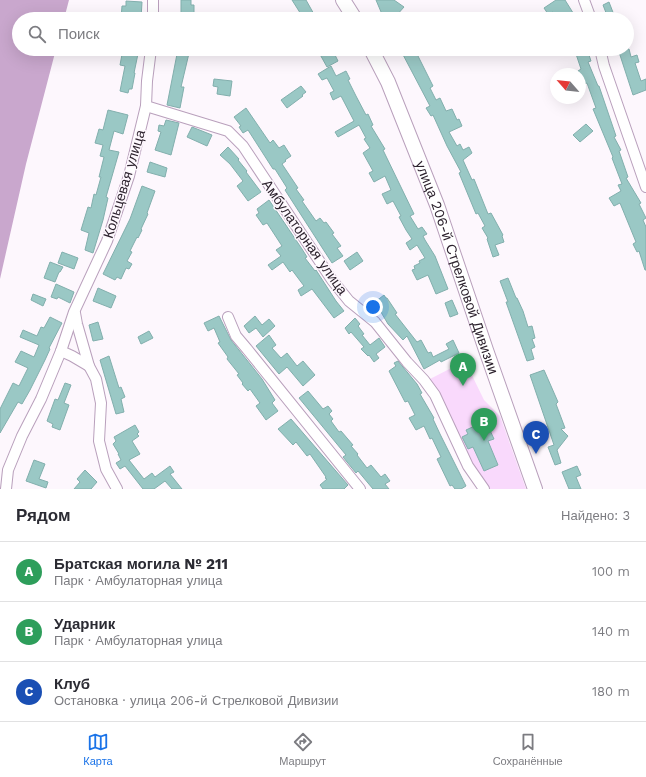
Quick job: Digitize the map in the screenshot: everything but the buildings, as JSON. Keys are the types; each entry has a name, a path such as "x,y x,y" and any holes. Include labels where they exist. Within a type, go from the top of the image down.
{"main road":[{"path":"343,0 350,12"},
{"name":"улица 206-й Стрелковой Дивизии","path":"375,56 388,82 438,205 486,350 535,489"}],"street":[{"path":"153,0 153,12"},
{"path":"584,0 588,12"},
{"name":"Кольцевая улица","path":"6,489 8,470 22,436 41,399 74,312 107,241 129,176 146,106 150,56"},
{"path":"602,56 646,187"},
{"name":"Амбулаторная улица","path":"146,106 228,131 243,146 332,280 350,301 375,322 435,395 468,466 484,489"},
{"path":"74,312 76,324 89,366 96,379 101,403 99,441 106,469 117,489"},
{"path":"228,317 236,336 360,489"},
{"path":"60,351 89,366"}],"shaded area":[{"path":"0,0 69,0 66,12 12,12 12,56 54,56 26,164 0,279"},
{"path":"465,361 484,400 500,416 526,489 488,489 471,466 428,380"}],"place":[{"name":"Братская могила № 211","path":"463,386"},
{"name":"Ударник","path":"484,441"},
{"name":"Клуб","path":"536,454"}]}
